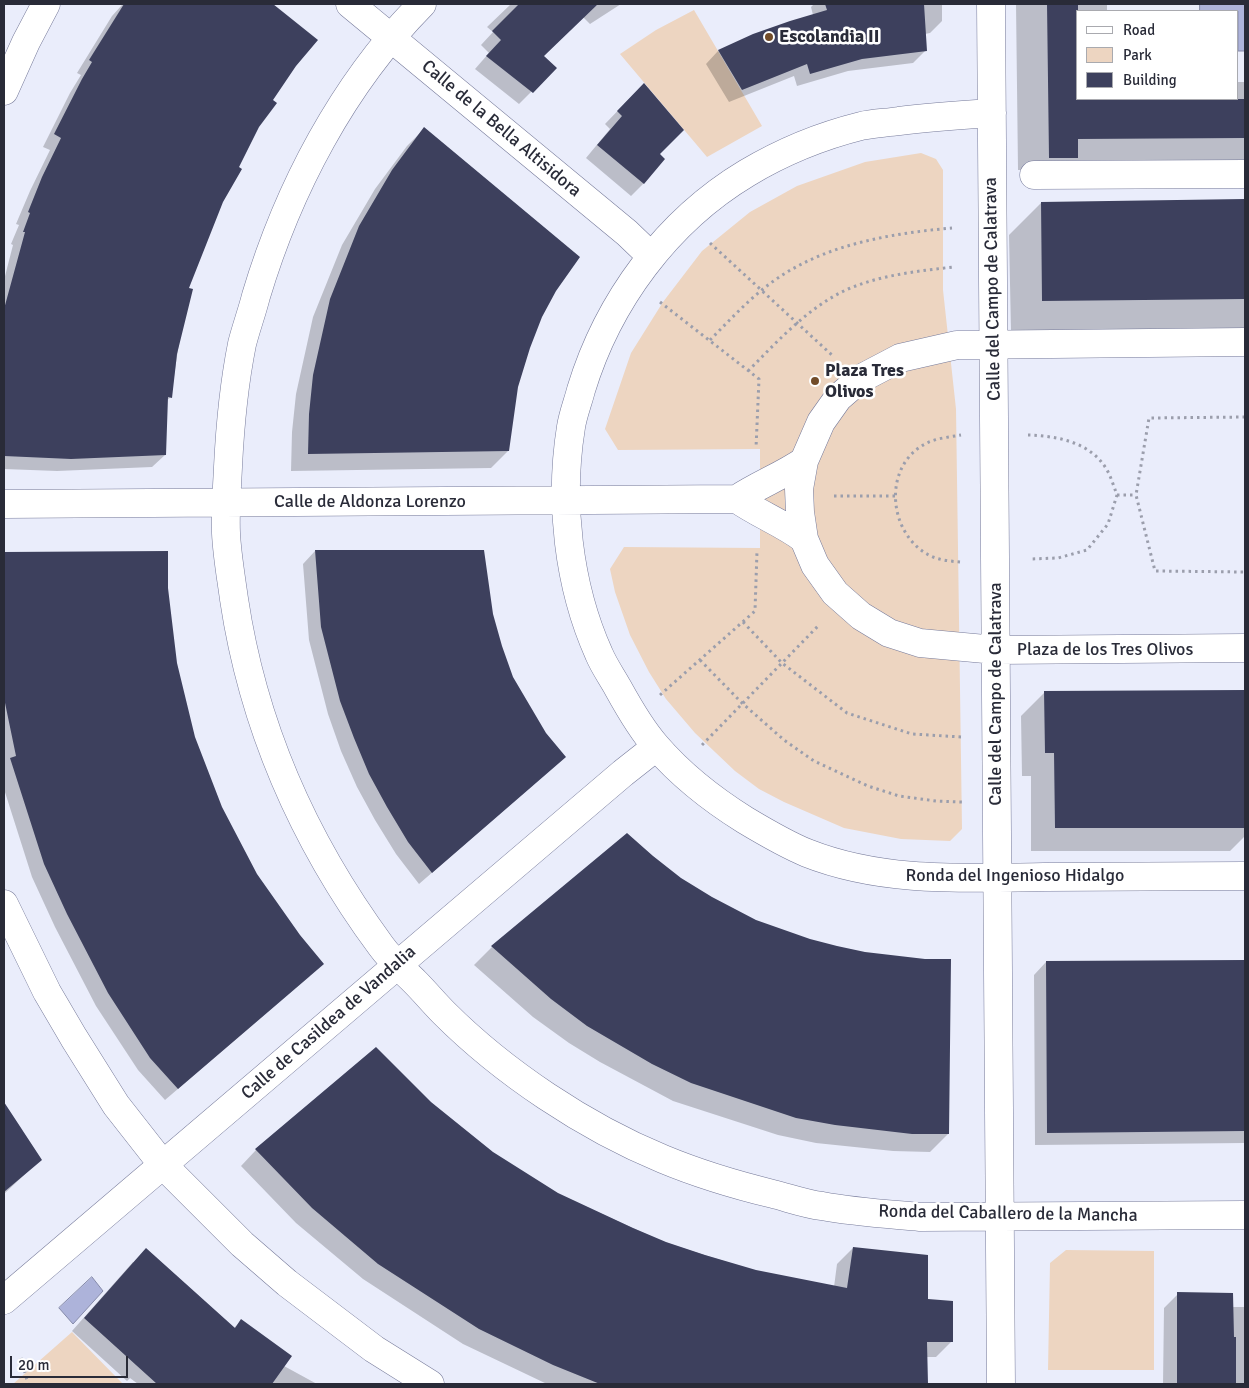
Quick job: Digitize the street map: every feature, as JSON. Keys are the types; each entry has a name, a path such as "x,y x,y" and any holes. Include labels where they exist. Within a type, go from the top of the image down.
{"street":[{"path":"4,91 46,4"},
{"name":"Calle de la Bella Altisidora","path":"350,4 627,233 651,256"},
{"name":"Ronda del Caballero de la Mancha","path":"422,4 391,37 358,82 326,132 301,178 270,250 243,343 233,402 225,502 227,552 239,632 249,676 278,764 329,868 383,949 445,1014 487,1051 533,1087 591,1124 661,1159 723,1182 818,1206 920,1217 1245,1215"},
{"name":"Calle del Campo de Calatrava","path":"991,4 1001,1384"},
{"name":"Ronda del Ingenioso Hidalgo","path":"992,113 936,117 863,126 804,144 748,172 727,186 689,217 651,256 616,305 588,368 571,423 565,500 573,569 581,603 599,655 625,700 656,747 720,804 766,833 808,853 866,870 904,876 998,878 1245,876"},
{"path":"1034,175 1245,174"},
{"name":"Plaza de los Tres Olivos","path":"1245,342 993,343 957,345 900,358 860,378 838,398 821,422 804,461 799,489 804,539 815,565 835,593 861,616 889,633 920,643 996,650 1245,648"},
{"path":"804,461 787,473 751,489 737,499 752,510 791,529 804,539"},
{"name":"Calle de Aldonza Lorenzo","path":"4,504 737,499"},
{"name":"Calle de Casildea de Vandalia","path":"4,1300 623,773 656,747"},
{"path":"4,904 47,992 74,1038 116,1105 164,1165 242,1244 286,1283 374,1349 430,1384"}],"path":[{"path":"710,340 751,298 784,274 817,257 861,242 909,232 952,228"},
{"path":"706,239 837,360"},
{"path":"748,371 797,323 818,306 848,289 880,279 920,270 953,267"},
{"path":"656,299 759,380 756,456"},
{"path":"1245,417 1149,418 1136,495 1155,571 1245,572"},
{"path":"964,435 926,443 913,453 903,466 894,496 901,526 911,540 927,554 943,560 964,562"},
{"path":"1022,435 1041,435 1067,440 1088,450 1106,468 1117,495 1108,524 1086,550 1058,558 1025,560"},
{"path":"1117,495 1136,495"},
{"path":"826,496 894,496"},
{"path":"657,697 755,611 757,550"},
{"path":"742,622 782,663 847,712 912,734 968,738"},
{"path":"698,749 822,622"},
{"path":"700,660 742,703 784,740 814,761 868,786 898,796 936,801 968,802"},
{"path":"21,1358 28,1384"}],"green space":[{"path":"694,10 762,126 707,157 620,54 656,30"},
{"path":"921,153 936,159 943,170 943,290 956,409 962,829 950,841 901,839 844,828 759,789 735,771 695,733 666,699 649,672 630,635 615,592 610,569 624,547 760,548 760,449 618,450 605,429 631,353 663,302 702,251 750,212 797,186 865,162"},
{"path":"1066,1250 1154,1251 1154,1370 1048,1370 1050,1263"},
{"path":"72,1332 123,1384 13,1384"}],"water":[{"path":"1200,4 1245,4 1245,51 1239,51 1239,10 1200,10"},
{"path":"92,1277 103,1291 73,1324 59,1308"}],"building":[{"path":"124,4 273,4 318,40 296,66 273,100 277,103 259,127 239,167 242,169 223,202 189,288 193,289 177,354 172,398 168,397 166,455 71,459 4,456 4,309 25,232 23,232 30,213 28,212 61,138 54,134 92,62 89,60"},
{"path":"519,4 598,4 544,56 557,68 533,93 486,56 501,40 492,31"},
{"path":"825,4 924,4 927,51 862,59 810,74 807,64 742,90 718,50 753,34 827,10"},
{"path":"1047,4 1078,4 1078,10 1076,10 1076,100 1245,99 1245,138 1078,139 1078,158 1049,158"},
{"path":"644,83 684,130 660,154 665,159 644,184 597,145 622,116 617,111"},
{"path":"424,127 580,257 556,291 542,317 530,348 518,387 509,451 308,454 309,414 313,375 330,299 359,226 392,170"},
{"path":"1245,199 1245,299 1042,301 1041,202"},
{"path":"315,550 484,550 493,614 513,677 546,733 566,757 432,873 408,842 369,774 340,701 321,627"},
{"path":"168,551 168,588 177,663 195,737 222,807 257,874 300,935 324,964 178,1089 150,1058 108,993 67,914 44,864 10,758 16,756 4,698 4,552"},
{"path":"1245,690 1245,828 1055,828 1054,753 1045,753 1044,691"},
{"path":"627,833 681,878 756,920 810,939 865,952 925,959 951,959 949,1134 912,1134 835,1125 796,1118 691,1083 652,1064 587,1026 551,999 491,946"},
{"path":"1245,960 1245,1131 1047,1133 1046,961"},
{"path":"376,1047 431,1102 493,1152 558,1193 666,1242 756,1270 847,1288 853,1247 928,1255 928,1299 953,1301 953,1342 927,1342 928,1384 600,1384 553,1365 479,1329 378,1264 312,1208 255,1149"},
{"path":"4,1102 42,1160 4,1192"},
{"path":"146,1248 235,1328 241,1319 292,1356 272,1384 157,1384 84,1318"},
{"path":"1177,1292 1233,1293 1234,1337 1236,1337 1236,1383 1177,1384"}],"place":[{"name":"Escolandia II","path":"769,37"},
{"name":"Plaza Tres Olivos","path":"815,381"}]}
